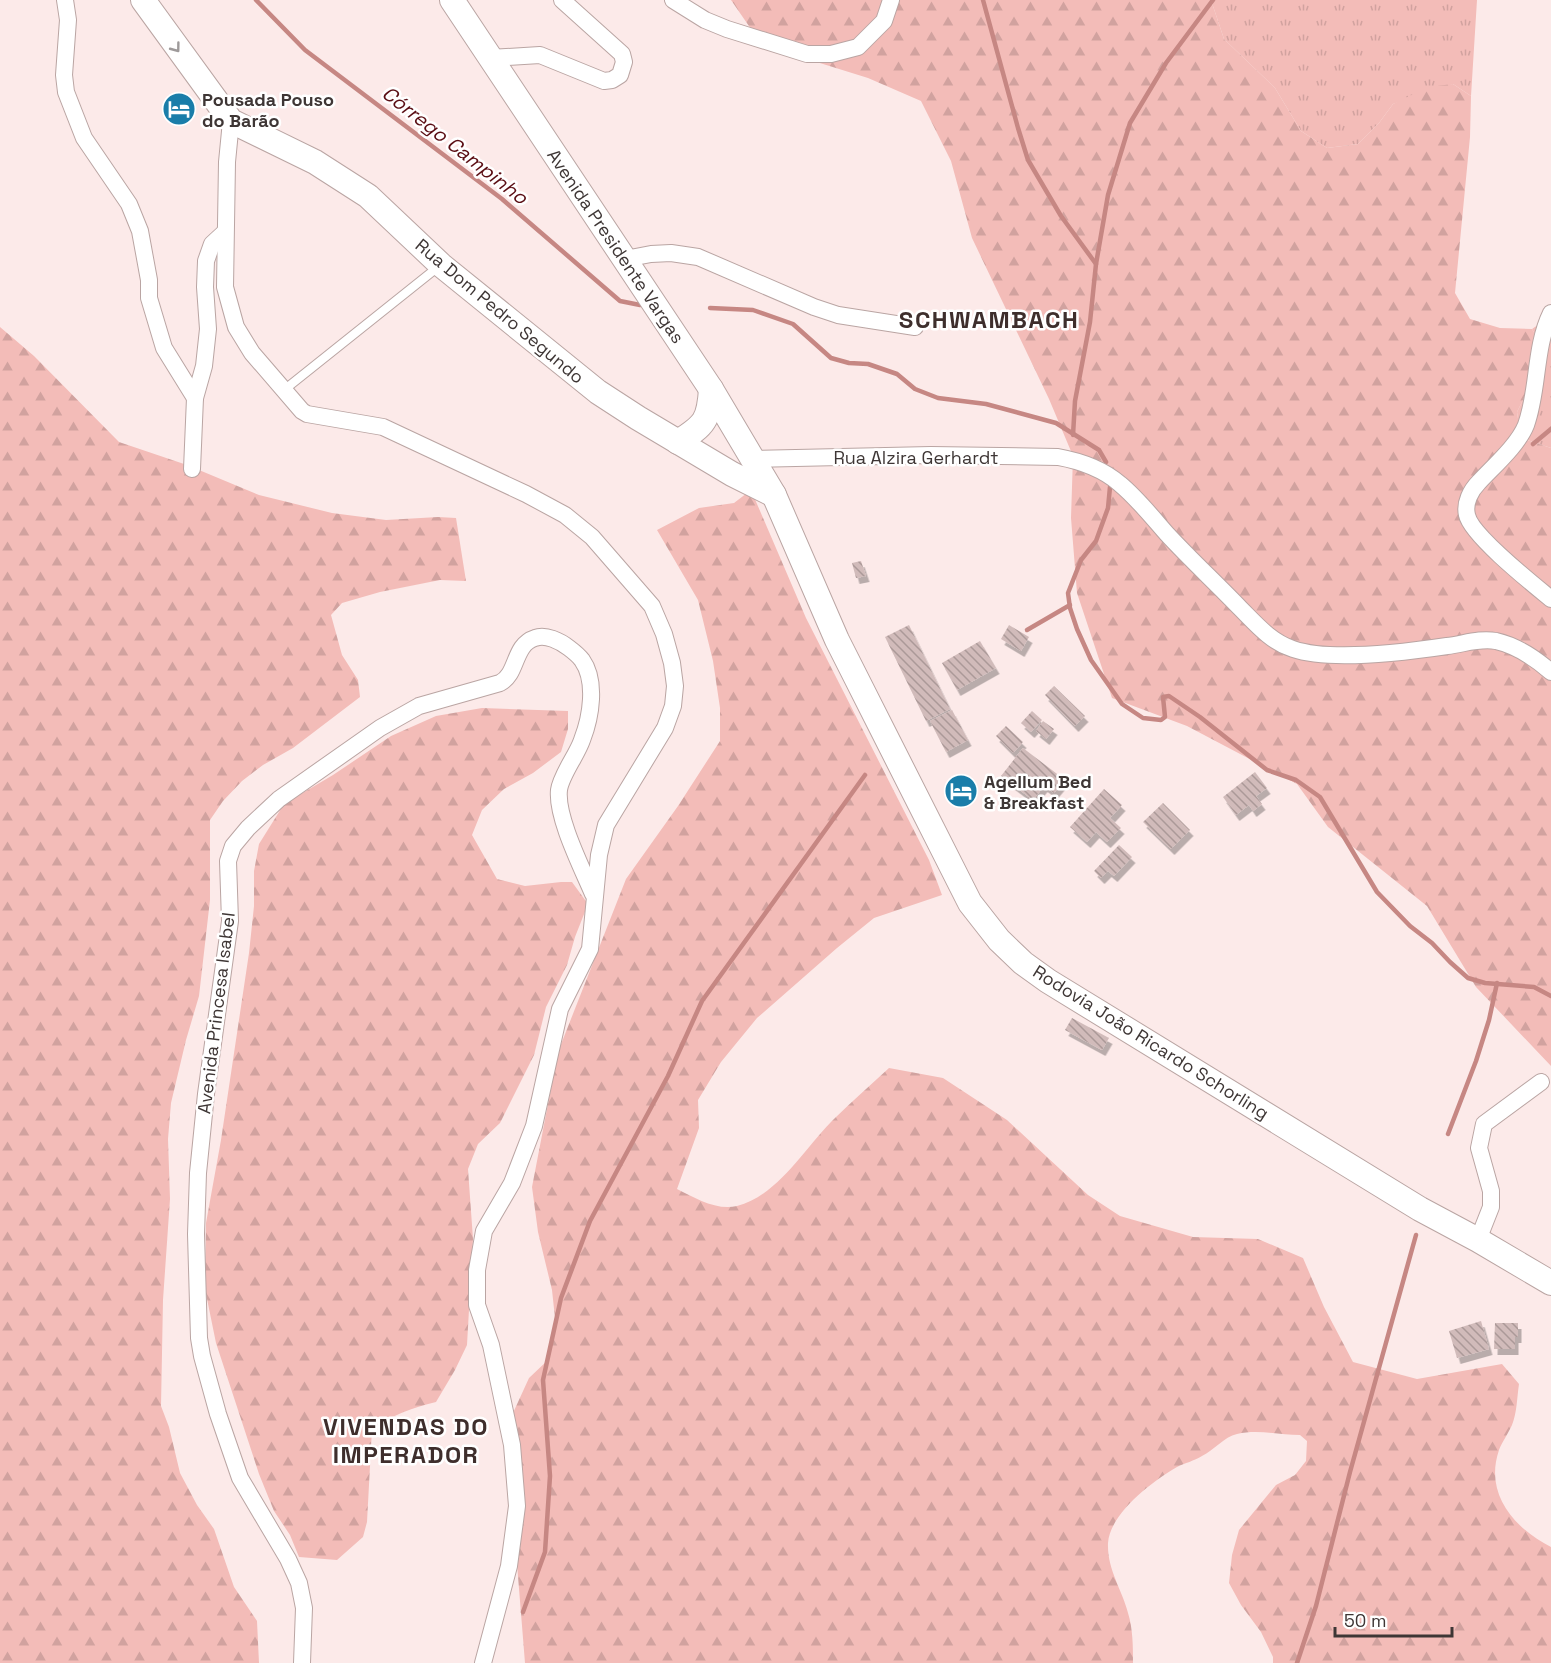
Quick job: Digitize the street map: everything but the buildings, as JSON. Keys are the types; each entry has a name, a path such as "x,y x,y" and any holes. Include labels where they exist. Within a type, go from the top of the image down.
{"main road":[{"path":"143,0 231,121"},
{"name":"Avenida Presidente Vargas","path":"452,0 711,388 774,495"},
{"name":"Rua Dom Pedro Segundo","path":"231,121 315,162 368,196 441,265 598,392 732,474 774,495"},
{"path":"678,442 695,431 709,414 711,388"},
{"name":"Rodovia João Ricardo Schorling","path":"774,495 837,640 916,793 955,875 970,903 999,940 1023,963 1048,981 1420,1209 1551,1282"}],"street":[{"path":"65,0 68,20 64,75 66,92 84,138 129,204 140,231 149,280 149,298 164,348 195,398"},
{"path":"490,58 540,55 604,81 612,80 620,75 624,62 622,54 562,0"},
{"path":"673,0 705,20 727,29 807,54 831,54 858,46 885,21 891,0"},
{"name":"Avenida Princesa Isabel","path":"231,121 227,162 225,287 236,327 252,353 302,411 382,427 526,494 565,515 592,537 652,606 664,634 672,663 675,686 673,706 665,728 606,825 599,855 590,949 560,1009 534,1126 512,1184 484,1232 477,1270 477,1305 491,1345 512,1445 517,1506 509,1566 483,1663"},
{"path":"192,469 195,398 204,366 208,329 206,261 212,244 225,232"},
{"path":"625,259 671,253 698,257 838,315 915,327"},
{"path":"1551,313 1537,365 1533,399 1525,428 1508,452 1475,486 1466,508 1467,517 1472,525 1503,559 1551,599"},
{"name":"Rua Alzira Gerhardt","path":"754,459 931,455 1058,457 1077,461 1099,470 1120,484 1181,549 1272,639 1292,649 1317,655 1365,654 1448,646 1471,640 1495,641 1517,648 1551,672"},
{"name":"Avenida Princesa Isabel","path":"302,1663 304,1608 298,1583 288,1559 240,1478 215,1405 199,1338 196,1234 198,1173 206,1094 230,921 228,861 233,846 248,828 279,799 380,728 419,706 460,693 489,687 506,680 523,645 535,638 551,638 582,659 592,679 583,739 559,788 563,818 594,897"},
{"path":"1478,1240 1491,1207 1491,1191 1479,1148 1484,1124 1541,1082"}],"lane":[{"path":"284,390 441,265"}],"green space":[{"path":"731,0 1211,0 1224,39 1275,88 1301,131 1327,148 1358,144 1379,123 1393,104 1428,87 1453,84 1471,96 1470,137 1455,293 1470,319 1500,328 1532,329 1541,345 1532,382 1517,412 1521,438 1551,448 1551,1066 1476,987 1427,906 1328,827 1297,784 1187,726 1112,698 1077,593 1071,518 1073,456 1049,399 972,238 951,161 921,101 868,78 762,45"},
{"path":"1211,0 1477,0 1471,96 1453,84 1393,104 1379,123 1358,144 1327,148 1301,131 1275,88 1224,39"},
{"path":"1551,316 1551,448 1521,438 1517,412 1532,382 1541,345 1532,329"},
{"path":"0,327 34,356 119,442 187,465 259,495 332,513 386,520 456,518 466,581 440,580 380,592 342,603 331,615 342,655 358,680 360,697 293,748 263,765 242,781 223,801 210,820 210,900 199,996 171,1103 168,1139 170,1199 163,1300 161,1406 169,1427 180,1473 197,1505 214,1529 234,1587 257,1621 259,1663 0,1663"},
{"path":"751,490 806,618 929,860 942,895 874,918 757,1018 721,1062 698,1100 699,1128 677,1189 706,1203 722,1207 737,1206 752,1200 766,1192 778,1181 824,1129 889,1068 943,1078 1007,1120 1088,1195 1120,1216 1193,1237 1258,1239 1303,1258 1324,1307 1353,1362 1417,1379 1502,1364 1519,1384 1514,1420 1499,1450 1495,1466 1496,1481 1499,1495 1514,1520 1551,1547 1551,1663 1273,1663 1273,1657 1261,1632 1241,1605 1229,1583 1232,1555 1239,1530 1276,1485 1295,1475 1306,1461 1307,1441 1300,1435 1253,1432 1232,1436 1196,1459 1167,1473 1134,1499 1116,1520 1108,1543 1108,1553 1112,1571 1130,1619 1133,1663 525,1663 517,1564 513,1413 529,1378 549,1359 555,1318 552,1290 538,1232 532,1187 558,1052 626,879 678,806 720,741 720,708 713,661 698,600 657,530 699,508 734,503"},
{"path":"482,708 568,711 568,729 561,752 533,773 504,789 482,810 472,835 497,879 525,886 572,882 588,904 567,965 546,1007 534,1055 500,1123 478,1144 468,1169 473,1239 467,1345 436,1402 403,1412 372,1429 367,1522 363,1537 337,1560 299,1557 290,1535 274,1511 259,1474 216,1343 205,1289 206,1223 249,953 254,906 254,871 259,844 284,804 333,775 391,736 436,716"}],"waterway":[{"name":"Córrego Campinho","path":"256,0 305,50 502,199 620,301 640,305"},
{"path":"983,0 1028,160 1061,216 1096,264"},
{"path":"1073,435 1075,401 1090,322 1096,264 1108,195 1130,123 1166,63 1213,0"},
{"name":"Córrego Campinho","path":"710,308 753,310 793,324 831,358 849,363 868,364 897,374 915,389 938,398 986,404 1056,423 1099,450 1106,462"},
{"path":"1533,444 1551,429"},
{"name":"Córrego Campinho","path":"1110,487 1108,508 1096,541 1081,560 1068,593 1077,629 1091,660 1122,704 1143,718 1161,720 1165,717 1163,697 1169,696 1200,717 1267,770 1296,780 1320,797 1377,892 1410,926 1432,943 1468,978 1485,983 1534,987 1551,996"},
{"path":"1027,630 1070,605"},
{"path":"523,1612 545,1552 550,1476 543,1380 561,1298 590,1221 668,1076 702,1001 865,775"},
{"path":"1448,1134 1476,1061 1489,1020 1497,983"},
{"path":"1297,1663 1316,1606 1350,1472 1416,1235"}],"place":[{"name":"Pousada Pouso do Barão","path":"179,109"},
{"name":"Agellum Bed & Breakfast","path":"961,791"}],"district":[{"name":"SCHWAMBACH","path":"989,319"},
{"name":"VIVENDAS DO IMPERADOR","path":"406,1440"}]}
